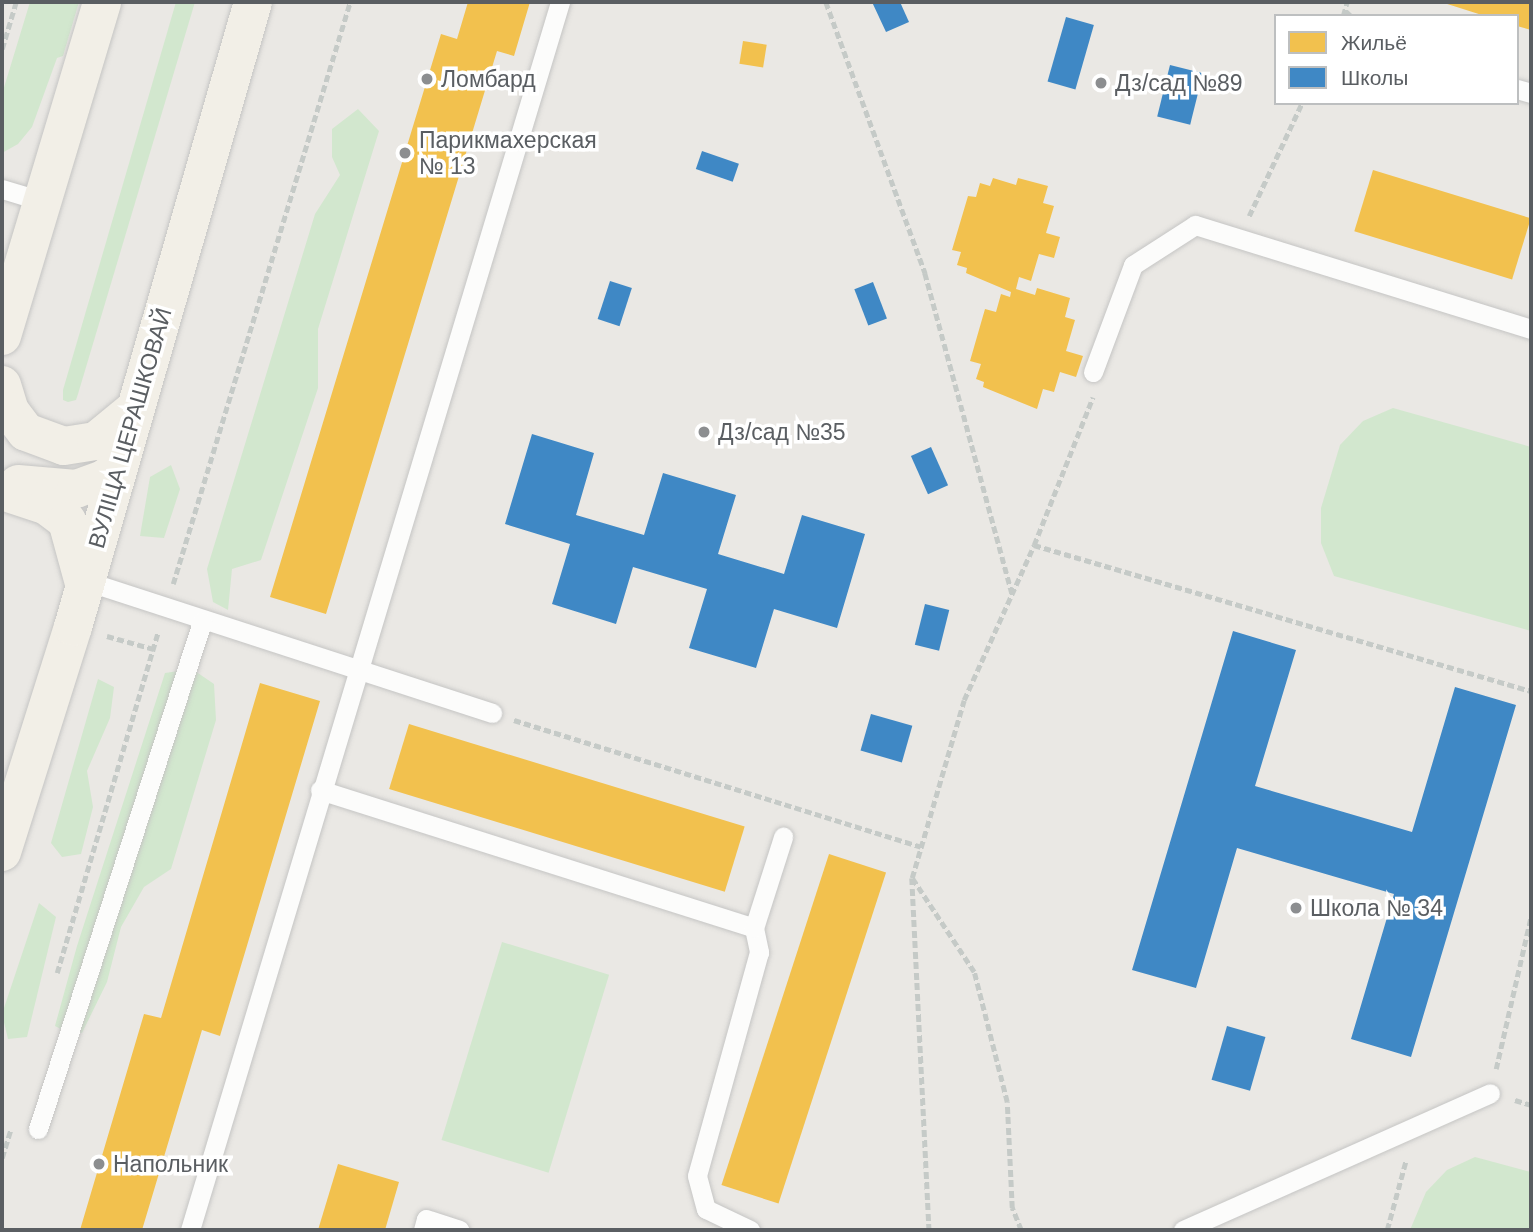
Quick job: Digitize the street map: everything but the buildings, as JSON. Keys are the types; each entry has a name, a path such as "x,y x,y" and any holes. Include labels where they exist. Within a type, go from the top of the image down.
{"main road":[{"path":"2,336 102,2"},
{"name":"ВУЛІЦА ЦЕРАШКОВАЙ","path":"2,852 85,583 253,2"},
{"path":"2,385 9,411 26,432 64,446 96,441 135,409"},
{"path":"2,482 76,489 104,479 118,468"},
{"path":"2,491 47,506 68,521 85,583"}],"lane":[{"path":"190,1230 320,790 560,2"},
{"path":"2,189 42,201"},
{"path":"1096,379 1133,265 1195,225 1531,329"},
{"path":"85,583 492,713"},
{"path":"38,1129 202,622"},
{"path":"320,790 754,928"},
{"path":"750,1230 706,1209 697,1176 759,952 754,928 783,837"},
{"path":"1183,1230 1490,1093"},
{"path":"423,1230 426,1219 459,1230"}],"path":[{"path":"2,49 16,2"},
{"path":"826,2 925,273 1012,594"},
{"path":"1344,13 1347,2"},
{"path":"1248,217 1301,105"},
{"path":"1238,214 1261,221"},
{"path":"929,1230 912,878 964,700 1034,545 1096,379"},
{"path":"1034,545 1531,691"},
{"path":"105,636 154,649"},
{"path":"492,713 921,846"},
{"path":"912,878 974,972 1007,1102 1012,1208 1021,1230"},
{"path":"1490,1093 1531,916"},
{"path":"1387,1230 1415,1127"}],"green space":[{"path":"30,2 79,2 63,56 57,58 32,127 18,144 2,153 2,94"},
{"path":"176,2 195,2 78,394 76,400 68,402 63,400 63,390"},
{"path":"358,109 379,131 318,329 318,388 261,560 232,569 228,610 213,602 207,569 315,214 340,175 332,157 332,129"},
{"path":"1393,408 1531,447 1531,631 1334,576 1321,543 1321,508 1340,445 1363,421"},
{"path":"171,465 180,489 164,538 140,536 150,477"},
{"path":"192,669 214,684 216,720 171,869 144,887 121,927 107,982 82,1033 66,1032 55,1026 77,946 165,673"},
{"path":"98,679 114,687 110,718 87,771 93,807 81,854 62,857 51,843"},
{"path":"39,903 56,917 27,1037 8,1039 2,1014"},
{"path":"502,942 609,975 549,1173 441,1140"},
{"path":"1475,1157 1531,1172 1531,1230 1410,1230 1426,1192 1447,1170"}],"place":[{"name":"Ломбард","path":"427,79"},
{"name":"Дз/сад №89","path":"1101,83"},
{"name":"Парикмахерская № 13","path":"405,153"},
{"name":"Дз/сад №35","path":"704,432"},
{"name":"Школа № 34","path":"1296,908"},
{"name":"Напольник","path":"99,1164"}]}
